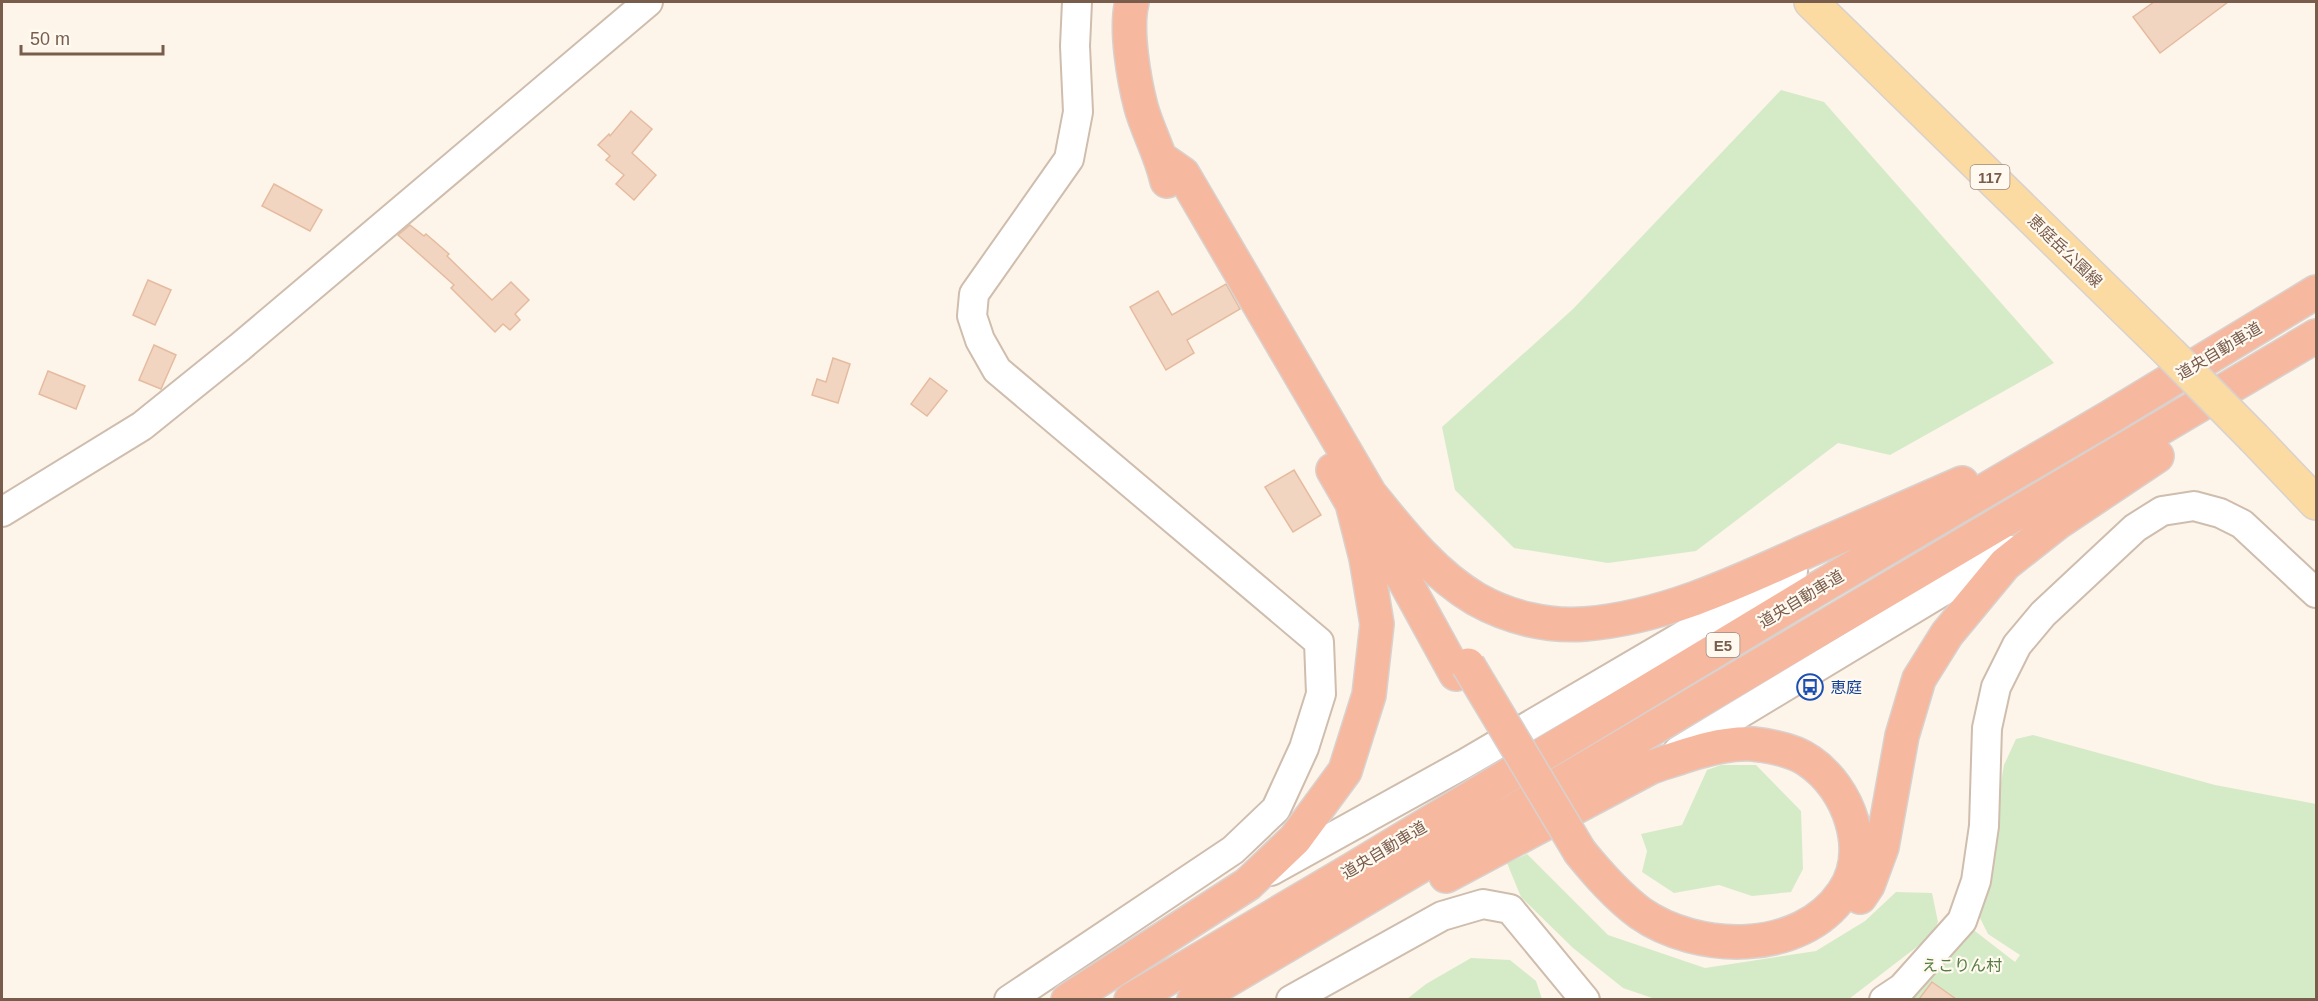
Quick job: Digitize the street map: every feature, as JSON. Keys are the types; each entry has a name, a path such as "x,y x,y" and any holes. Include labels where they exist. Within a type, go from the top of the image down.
{"highway":[{"path":"1132,2 1131,53 1141,108 1163,159 1168,183 1361,498 1601,899 1622,920 1641,934 1679,951 1714,958 1742,958 1767,954 1795,947 1820,935 1849,912 1868,885 1882,847 1902,736 1919,679 1947,634 2005,564 2057,523 2150,461 2316,357"},
{"name":"道央自動車道","path":"1131,999 1353,869 1817,588 2110,417 2316,292"},
{"name":"道央自動車道","path":"1194,999 2316,336"},
{"path":"1361,498 1400,531 1437,569 1475,598 1511,615 1546,623 1584,624 1622,619 1659,609 1748,578 2110,417"},
{"path":"1068,999 1248,884 1295,838 1345,771 1369,695 1377,624 1366,558 1361,498"},
{"path":"1220,999 1651,767 1709,750 1751,744 1790,752 1809,761 1831,782 1845,803 1856,846 1853,870 1843,892 1828,910 1811,923 1784,934 1758,940 1728,942 1695,938 1670,929 1641,914 1573,854"}],"main road":[{"name":"恵庭岳公園線","path":"1811,2 2170,354 2316,503"}],"street":[{"path":"2,512 141,426 240,347 648,2"},
{"path":"1009,999 1233,850 1276,809 1304,748 1321,694 1319,642 997,370 980,340 972,316 974,294 1069,159 1078,112 1075,46 1077,2"},
{"path":"1884,999 1902,988 1962,921 1976,880 1984,826 1987,728 1996,687 2017,645 2043,614 2135,528 2163,511 2194,506 2220,513 2242,524 2316,593"},
{"path":"1248,884 1464,764 1893,513"},
{"path":"1651,767 2057,523"},
{"path":"1291,999 1442,916 1483,904 1510,909 1585,999"}],"green space":[{"path":"1781,90 1824,102 2054,363 1890,455 1838,443 1696,551 1608,563 1514,548 1455,490 1442,427 1573,309"},
{"name":"えこりん村","path":"2033,735 2215,785 2316,804 2316,999 1866,1000 1962,921 2015,962 2020,955 1988,934 1978,914 2004,765 2016,739"},
{"path":"1721,765 1756,765 1801,811 1803,869 1791,892 1752,896 1719,885 1674,893 1642,872 1647,851 1641,834 1682,825 1707,770"},
{"path":"1527,854 1608,935 1705,968 1816,951 1865,921 1896,892 1932,893 1938,922 1931,936 1849,999 1655,999 1623,988 1573,948 1521,897 1507,863"},
{"path":"1471,958 1510,960 1536,981 1542,999 1407,999 1426,984"}],"building":[{"path":"2154,2 2228,2 2160,53 2133,17"},
{"path":"631,111 652,129 632,153 656,175 634,200 616,184 624,175 606,160 610,156 598,145 609,134 610,136"},
{"path":"274,184 322,210 310,231 262,206"},
{"path":"410,225 424,236 426,234 449,254 447,256 492,300 511,282 529,300 515,314 520,320 510,330 503,324 495,332 451,288 454,285 398,235"},
{"path":"148,280 171,290 155,325 133,315"},
{"path":"1226,284 1240,309 1187,340 1194,353 1166,370 1130,307 1158,291 1172,315"},
{"path":"154,345 176,355 161,389 139,380"},
{"path":"833,358 850,364 838,403 812,395 817,379 826,382"},
{"path":"48,371 85,386 76,409 39,394"},
{"path":"930,378 947,391 927,416 911,404"},
{"path":"1294,470 1321,515 1293,532 1265,487"},
{"path":"1932,982 1956,999 1919,999"}],"place":[{"name":"恵庭","path":"1810,687"}]}
